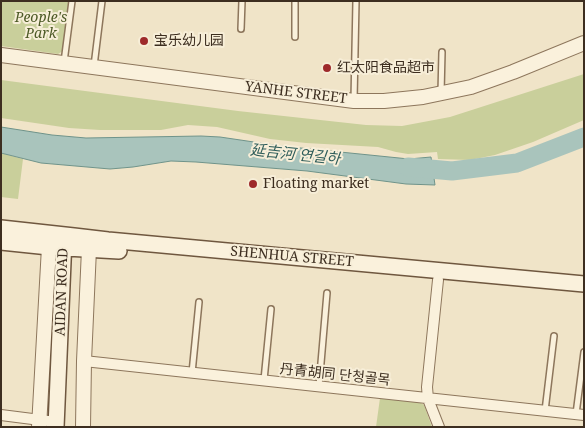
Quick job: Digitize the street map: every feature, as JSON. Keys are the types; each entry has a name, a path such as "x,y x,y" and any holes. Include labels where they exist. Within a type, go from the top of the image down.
{"main road":[{"name":"SHENHUA STREET","path":"1,228 89,249 584,294"},
{"name":"SHENHUA STREET","path":"1,242 65,243 108,240 584,284"},
{"name":"AIDAN ROAD","path":"59,425 65,243"}],"street":[{"name":"YANHE STREET","path":"1,55 354,100 392,100 442,94 480,84 584,42"},
{"name":"AIDAN ROAD","path":"40,423 65,243"},
{"name":"AIDAN ROAD","path":"83,427 89,249"},
{"path":"438,280 427,387 428,399 439,427"},
{"name":"丹青胡同 단청골목","path":"84,361 580,414"},
{"path":"1,415 59,425"}],"lane":[{"path":"64,62 72,1"},
{"path":"94,66 102,1"},
{"path":"241,29 242,1"},
{"path":"295,1 295,37"},
{"path":"354,100 356,1"},
{"path":"442,52 442,94"},
{"path":"319,387 327,293"},
{"path":"192,372 199,302"},
{"path":"264,380 271,309"},
{"path":"545,411 554,336"},
{"path":"580,414 584,352"}],"green space":[{"name":"People's Park","path":"1,1 69,1 63,51 58,54 1,46"},
{"path":"584,74 584,120 533,142 495,155 470,160 438,159 437,152 408,154 378,147 270,139 217,127 188,125 161,130 100,130 69,128 1,118 1,80 238,111 366,125 402,126 450,117"},
{"path":"1,153 23,159 18,199 1,197"},
{"path":"380,398 419,402 424,405 432,427 376,427"}],"water":[{"path":"1,127 86,138 220,137 281,146 409,159 431,157 435,185 406,184 307,171 196,162 171,161 110,169 41,163 1,153"}],"waterway":[{"name":"延吉河 연길하","path":"408,167 452,171 517,163 584,137"}],"place":[{"name":"宝乐幼儿园","path":"144,41"},
{"name":"红太阳食品超市","path":"327,68"},
{"name":"Floating market","path":"253,184"}]}
